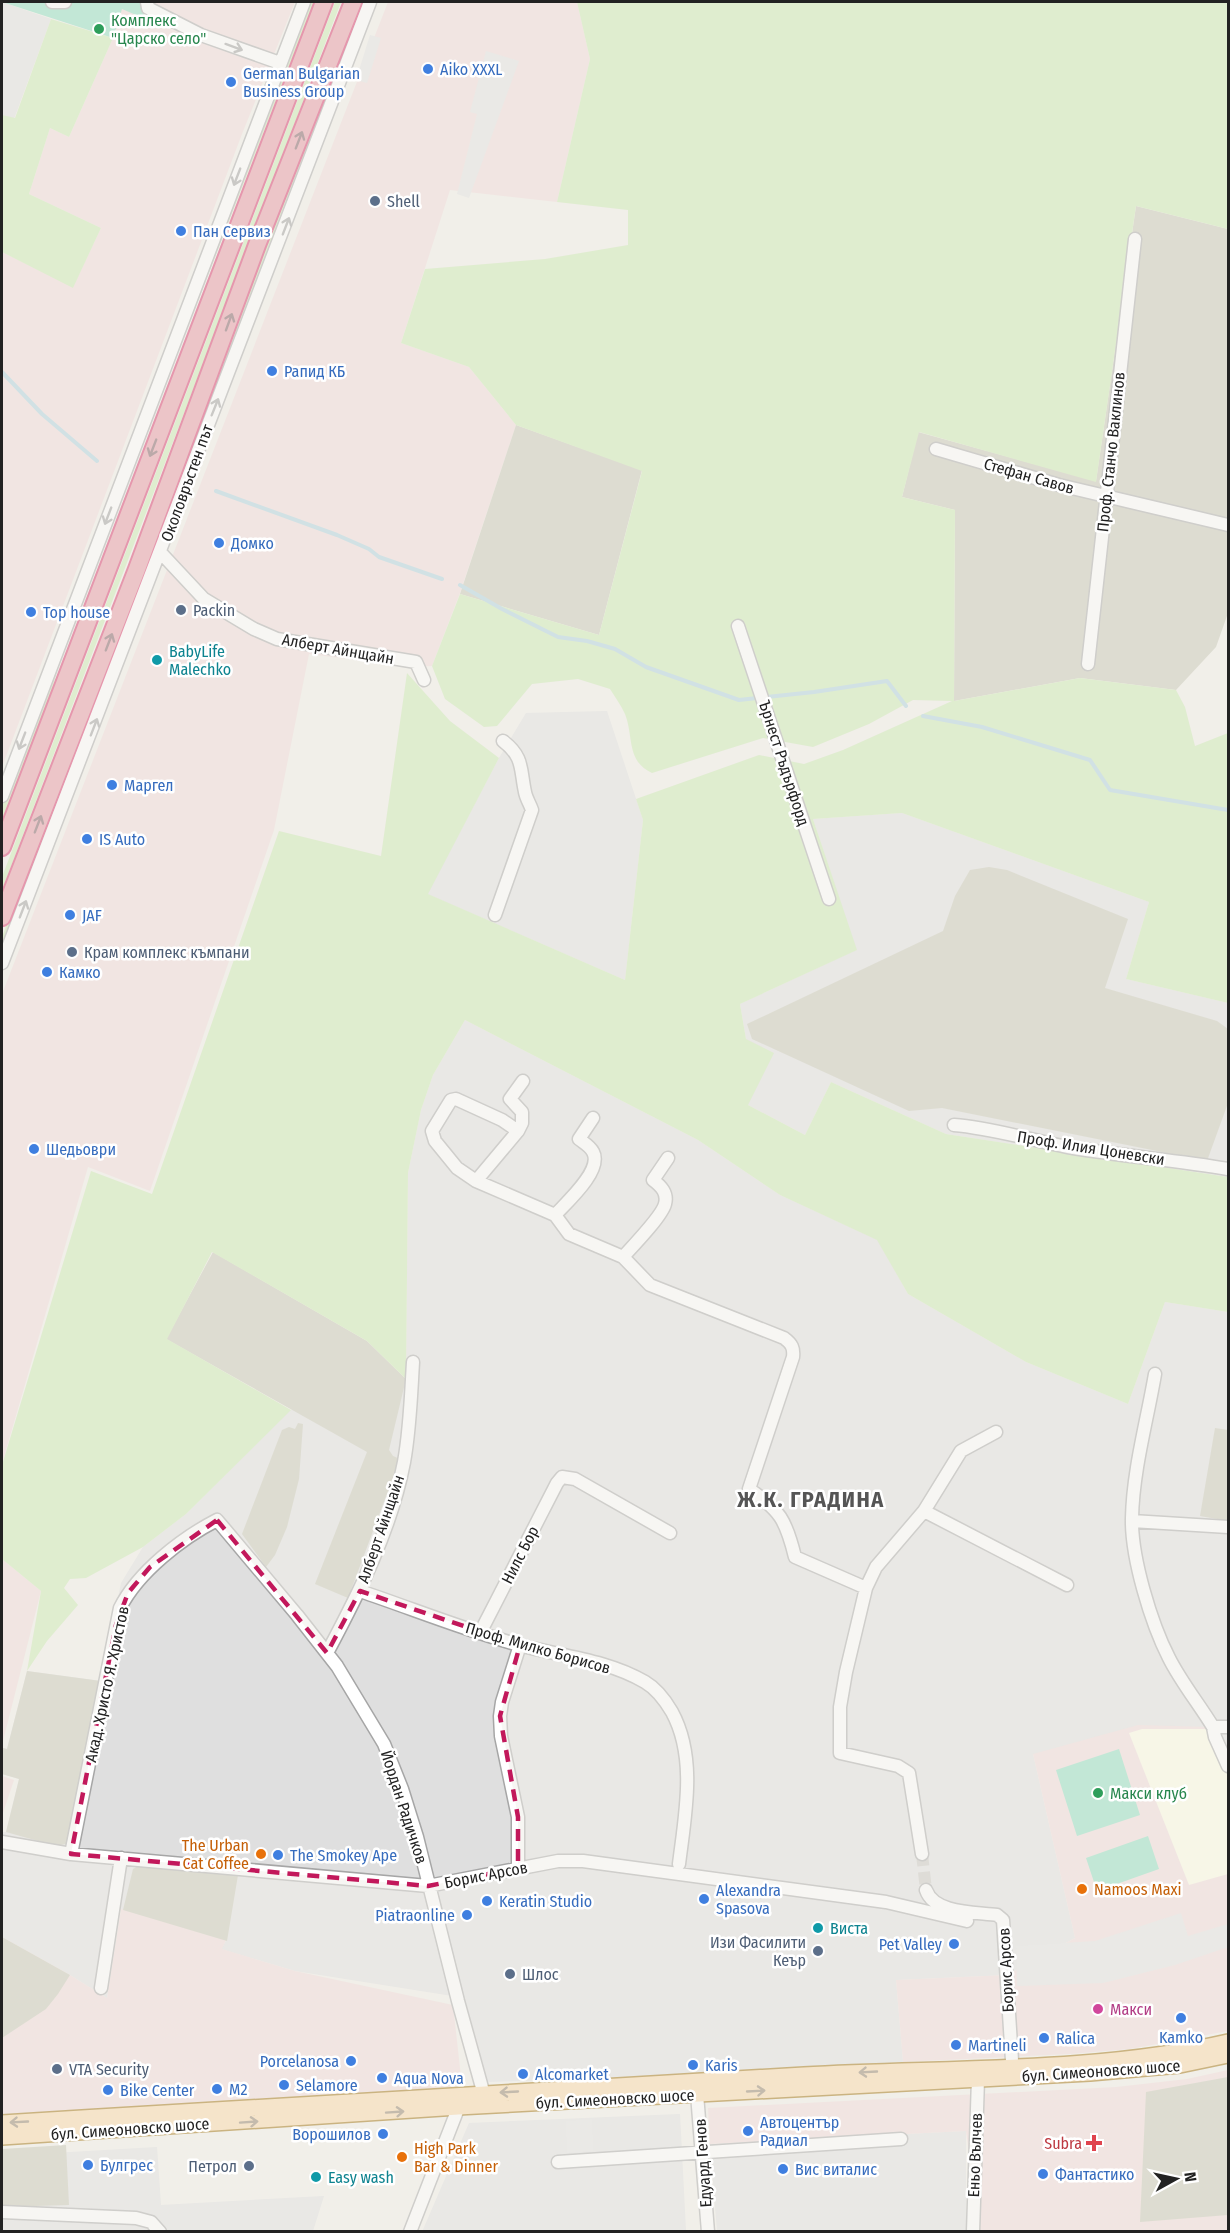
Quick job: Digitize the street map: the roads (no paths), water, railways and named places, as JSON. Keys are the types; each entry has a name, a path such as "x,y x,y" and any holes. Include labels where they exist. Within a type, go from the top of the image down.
{"highway":[{"path":"2,847 324,2"},
{"name":"Околовръстен път","path":"2,917 137,569 257,245 353,2"}],"main road":[{"name":"бул. Симеоновско шосе","path":"485,2099 697,2094 978,2079 1013,2072 1163,2054 1228,2042"},
{"name":"бул. Симеоновско шосе","path":"2,2137 485,2099 1013,2072 1156,2068 1228,2055"},
{"name":"бул. Симеоновско шосе","path":"2,2123 461,2101"}],"street":[{"path":"52,2 65,2"},
{"path":"147,2 148,8 201,35 280,63"},
{"path":"2,796 304,2"},
{"name":"Околовръстен път","path":"2,963 161,553 195,458 370,2"},
{"name":"Проф. Станчо Ваклинов","path":"1088,664 1136,239"},
{"name":"Стефан Савов","path":"936,449 1106,496 1228,525"},
{"name":"Алберт Айнщайн","path":"161,553 204,599 254,629 277,639 416,662 424,680"},
{"name":"Ърнест Ръдърфорд","path":"738,626 829,899"},
{"path":"495,915 532,810 525,792 523,773 518,758 503,741"},
{"path":"476,1182 522,1123 522,1112 510,1099 523,1080"},
{"path":"518,1131 502,1120 460,1099 451,1100 434,1126 432,1136 457,1168 476,1182 555,1215 569,1234 623,1257 650,1285 784,1338 790,1343 793,1350 792,1357 749,1489 772,1504 784,1522 795,1557 866,1588"},
{"path":"555,1215 591,1174 595,1165 595,1154 579,1139 593,1118"},
{"name":"Проф. Илия Цоневски","path":"954,1125 970,1126 1085,1150 1228,1169"},
{"path":"623,1257 661,1212 665,1204 665,1193 653,1180 668,1158"},
{"name":"Алберт Айнщайн","path":"327,1653 360,1591 388,1521 404,1463 413,1362"},
{"path":"1155,1374 1133,1499 1132,1521 1141,1579 1161,1641 1216,1737 1228,1766"},
{"path":"922,1854 909,1773 904,1768 840,1753 840,1707 846,1672 866,1588 882,1558 924,1511 961,1451 996,1432"},
{"name":"Нилс Бор","path":"480,1633 557,1483 562,1478 575,1479 670,1533"},
{"path":"924,1511 1067,1586"},
{"name":"Йордан Радичков","path":"217,1520 327,1653 384,1744 402,1789 485,2099"},
{"name":"Акад. Христо Я. Христов","path":"71,1854 120,1608 128,1593 150,1567 206,1525 217,1520"},
{"path":"1132,1521 1228,1527"},
{"name":"Проф. Милко Борисов","path":"360,1591 480,1633 589,1661 633,1676 656,1689 673,1713 683,1743 686,1798 679,1864"},
{"path":"518,1868 518,1817 501,1736 501,1716 502,1702 520,1645"},
{"path":"1216,1737 1228,1728"},
{"name":"Борис Арсов","path":"2,1842 71,1854 428,1886 558,1861 607,1863 886,1902 967,1921"},
{"path":"101,1988 122,1858"},
{"name":"Борис Арсов","path":"926,1890 932,1901 948,1908 997,1915 1003,1920 1013,2072"},
{"name":"Еньо Вълчев","path":"972,2232 978,2079"},
{"name":"Едуард Генов","path":"697,2094 708,2232"},
{"path":"410,2232 461,2101"},
{"path":"558,2162 901,2139"},
{"path":"2,2212 136,2218 151,2222 160,2232"}],"waterway":[{"path":"2,372 42,414 97,461"},
{"path":"216,491 337,535 369,549 379,557 442,579"},
{"path":"460,585 558,637 587,641 615,649 646,667 739,700 887,681 906,706"},
{"path":"923,716 982,727 1090,760 1110,790 1228,810"}],"tunnel":[{"path":"922,1854 926,1890"}],"place":[{"name":"Комплекс \"Царско село\"","path":"99,29"},
{"name":"Aiko XXXL","path":"428,69"},
{"name":"German Bulgarian Business Group","path":"231,82"},
{"name":"Shell","path":"375,201"},
{"name":"Пан Сервиз","path":"181,231"},
{"name":"Рапид КБ","path":"272,371"},
{"name":"Домко","path":"219,543"},
{"name":"Packin","path":"181,610"},
{"name":"Top house","path":"31,612"},
{"name":"BabyLife Malechko","path":"157,660"},
{"name":"Маргел","path":"112,785"},
{"name":"IS Auto","path":"87,839"},
{"name":"JAF","path":"70,915"},
{"name":"Крам комплекс къмпани","path":"72,952"},
{"name":"Камко","path":"47,972"},
{"name":"Шедьоври","path":"34,1149"},
{"name":"Макси клуб","path":"1098,1793"},
{"name":"The Urban Cat Coffee","path":"261,1854"},
{"name":"The Smokey Ape","path":"278,1855"},
{"name":"Namoos Maxi","path":"1082,1889"},
{"name":"Alexandra Spasova","path":"704,1899"},
{"name":"Keratin Studio","path":"487,1901"},
{"name":"Piatraonline","path":"467,1915"},
{"name":"Виста","path":"818,1928"},
{"name":"Pet Valley","path":"954,1944"},
{"name":"Изи Фасилити Кеър","path":"818,1951"},
{"name":"Шлос","path":"510,1974"},
{"name":"Макси","path":"1098,2009"},
{"name":"Kamko","path":"1181,2018"},
{"name":"Ralica","path":"1044,2038"},
{"name":"Martineli","path":"956,2045"},
{"name":"Porcelanosa","path":"351,2061"},
{"name":"Karis","path":"693,2065"},
{"name":"VTA Security","path":"57,2069"},
{"name":"Alcomarket","path":"523,2074"},
{"name":"Aqua Nova","path":"382,2078"},
{"name":"Selamore","path":"284,2085"},
{"name":"M2","path":"217,2089"},
{"name":"Bike Center","path":"108,2090"},
{"name":"Автоцентър Радиал","path":"748,2131"},
{"name":"Ворошилов","path":"383,2134"},
{"name":"Subra","path":"1094,2143"},
{"name":"High Park Bar & Dinner","path":"402,2157"},
{"name":"Булгрес","path":"88,2165"},
{"name":"Петрол","path":"249,2166"},
{"name":"Вис виталис","path":"783,2169"},
{"name":"Фантастико","path":"1043,2174"},
{"name":"Easy wash","path":"316,2177"}],"district":[{"name":"Ж.К. ГРАДИНА","path":"811,1499"}]}
